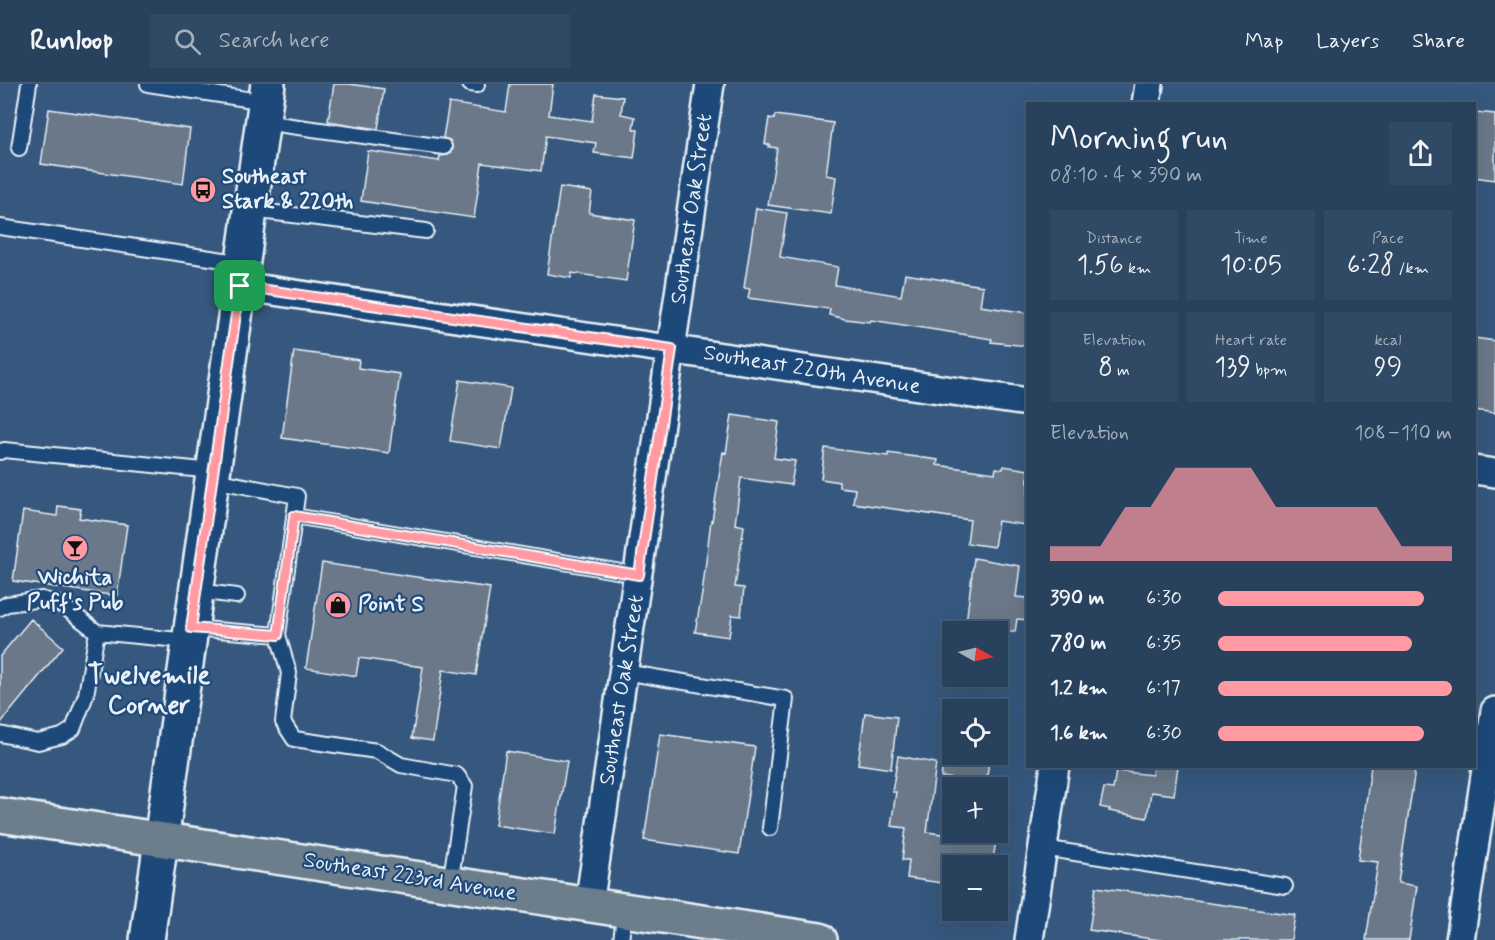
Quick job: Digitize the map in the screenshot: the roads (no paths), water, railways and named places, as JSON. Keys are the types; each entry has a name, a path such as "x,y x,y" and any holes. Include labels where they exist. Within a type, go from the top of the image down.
{"main road":[{"path":"147,940 265,103"},
{"name":"Southeast 223rd Avenue","path":"0,815 589,905 623,925 820,940"}],"street":[{"name":"Southeast Oak Street","path":"589,905 710,84"},
{"path":"1146,102 1149,84"},
{"name":"Southeast 220th Avenue","path":"242,274 672,349 1026,402"},
{"path":"1476,470 1495,473"},
{"path":"1460,940 1495,711"},
{"path":"1029,940 1055,768"}],"lane":[{"path":"19,148 29,84"},
{"path":"148,84 265,103 444,147"},
{"path":"251,210 426,231"},
{"path":"0,227 242,274"},
{"path":"0,452 4,450 213,475 297,496 278,635 289,673 283,722 294,739 377,751 401,765 457,775 465,786 450,884"},
{"path":"294,516 639,575"},
{"path":"196,591 237,596"},
{"path":"0,608 7,604 42,599 62,605 97,632 278,635"},
{"path":"0,734 38,742 62,736 73,729 86,695 97,632"},
{"path":"624,672 786,699 770,828"},
{"path":"1043,848 1285,886"}],"place":[{"name":"Southeast Stark & 220th","path":"203,190"},
{"name":"Wichita Puff's Pub","path":"75,548"},
{"name":"Point S","path":"338,605"}],"district":[{"name":"Twelvemile Corner","path":"149,691"}]}
